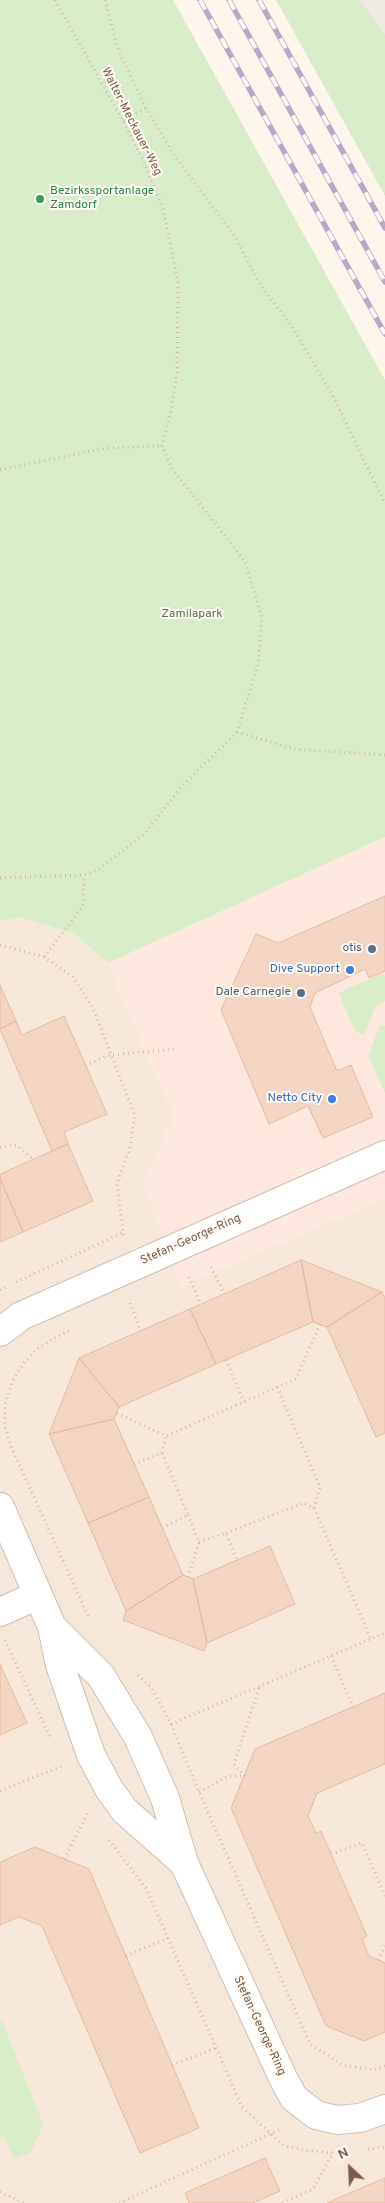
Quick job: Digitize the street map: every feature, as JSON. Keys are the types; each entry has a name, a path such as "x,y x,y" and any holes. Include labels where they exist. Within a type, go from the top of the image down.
{"street":[{"name":"Stefan-George-Ring","path":"0,1332 21,1316 385,1155"},
{"name":"Stefan-George-Ring","path":"0,1506 52,1627 60,1665 76,1715 91,1754 109,1789 125,1811 184,1863"},
{"path":"0,1612 38,1595"},
{"name":"Stefan-George-Ring","path":"52,1627 100,1676 138,1737 165,1798 184,1863 294,2098 316,2115 337,2120 360,2118 385,2109"}],"path":[{"name":"Walter-Meckauer-Weg","path":"55,0 123,121 144,162 163,209 178,282 177,373 170,416 162,446"},
{"path":"105,0 119,52 146,108 172,152 234,235 261,286 293,328 335,400 385,504"},
{"path":"123,121 146,108"},
{"path":"0,470 107,448 162,446 172,469 245,561 262,618 258,665 237,732 182,786 145,833 99,869 84,874 0,878"},
{"path":"237,732 294,749 385,755"},
{"path":"44,957 83,906 84,874"},
{"path":"0,945 44,957 72,977 93,1008 135,1116 130,1147 117,1184 122,1233 135,1264"},
{"path":"86,1065 110,1055 177,1049"},
{"path":"0,1147 16,1145 33,1159"},
{"path":"0,1290 122,1233"},
{"path":"204,1271 220,1263"},
{"path":"211,1267 224,1294"},
{"path":"181,1281 197,1274"},
{"path":"189,1277 201,1304"},
{"path":"138,1300 130,1304 140,1330"},
{"path":"116,1413 166,1436 244,1402 296,1379 320,1324"},
{"path":"76,1328 50,1340 35,1350 24,1363 13,1380 5,1404 5,1426 10,1444 91,1624"},
{"path":"226,1360 244,1402"},
{"path":"277,1387 320,1487 314,1508"},
{"path":"166,1436 162,1453 199,1542 188,1578"},
{"path":"134,1464 162,1453"},
{"path":"199,1542 304,1502 314,1508 371,1639"},
{"path":"162,1528 188,1515"},
{"path":"226,1533 237,1560"},
{"path":"138,1737 385,1633"},
{"path":"4,1639 51,1738"},
{"path":"331,1656 353,1707"},
{"path":"137,1674 150,1687 171,1724 310,2044 343,2065 373,2070 385,2066"},
{"path":"199,1792 229,1776 245,1776 234,1764 259,1687"},
{"path":"0,1791 64,1765 68,1772"},
{"path":"64,1859 90,1808 95,1816"},
{"path":"105,1833 146,1888 242,2106 284,2145 304,2150 333,2153 313,2189 282,2203"},
{"path":"331,1854 362,1843 385,1896"},
{"path":"126,1956 168,1938"},
{"path":"378,1960 385,1946"},
{"path":"172,2065 216,2048"},
{"path":"120,2203 270,2134 316,2115"},
{"path":"0,2192 24,2203"}],"shaded area":[{"path":"360,0 385,0 385,34"},
{"path":"385,837 385,1198 181,1286 144,1184 174,1116 108,963"},
{"path":"19,917 74,934 108,963 174,1116 144,1184 181,1286 385,1198 385,2203 0,2203 0,921"}],"green space":[{"name":"Zamilapark","path":"0,0 173,0 385,380 385,837 108,963 74,934 19,917 0,921"},
{"path":"276,0 360,0 385,34 385,196"},
{"path":"381,974 385,976 385,1001 376,1006 364,1035 356,1032 338,993"},
{"path":"380,1025 385,1026 385,1093 368,1056"},
{"path":"2,2021 43,2124 31,2153 14,2159 5,2136 0,2138 0,2022"}],"building":[{"path":"385,896 385,971 369,978 365,969 315,993 310,1007 337,1071 351,1065 373,1117 323,1138 308,1106 269,1124 221,1010 256,934 278,943"},
{"path":"0,985 16,1021 0,1029"},
{"path":"64,1016 107,1114 64,1132 68,1144 52,1151 0,1029 16,1021 22,1035"},
{"path":"68,1144 93,1201 23,1232 0,1174"},
{"path":"0,1178 23,1232 0,1242"},
{"path":"301,1260 313,1322 216,1364 190,1309"},
{"path":"301,1260 382,1292 327,1327 313,1322"},
{"path":"382,1292 385,1298 385,1433 376,1437 327,1327"},
{"path":"190,1309 216,1364 119,1407 79,1358"},
{"path":"79,1358 119,1407 114,1419 49,1434"},
{"path":"114,1419 149,1497 88,1523 49,1434"},
{"path":"149,1497 183,1575 126,1611 88,1523"},
{"path":"270,1546 295,1604 207,1643 193,1579"},
{"path":"183,1575 193,1579 207,1643 204,1651 123,1620 126,1611"},
{"path":"0,1664 27,1723 0,1735"},
{"path":"385,1693 385,1764 317,1793 308,1816 316,1833 321,1831 367,1936 362,1939 369,1956 385,1963 385,2032 364,2041 326,2026 231,1808 255,1749"},
{"path":"35,1847 89,1869 199,2128 140,2153 42,1926 19,1917 0,1925 0,1862"},
{"path":"265,2158 280,2191 253,2203 189,2203 185,2193"},
{"path":"385,2178 385,2203 327,2203 331,2201"}],"railway":[{"path":"200,0 385,334"},
{"path":"229,0 385,282"},
{"path":"259,0 385,228"}],"place":[{"name":"Bezirkssportanlage Zamdorf","path":"40,199"},
{"name":"otis","path":"372,949"},
{"name":"Dive Support","path":"350,970"},
{"name":"Dale Carnegie","path":"301,993"},
{"name":"Netto City","path":"332,1099"}]}
